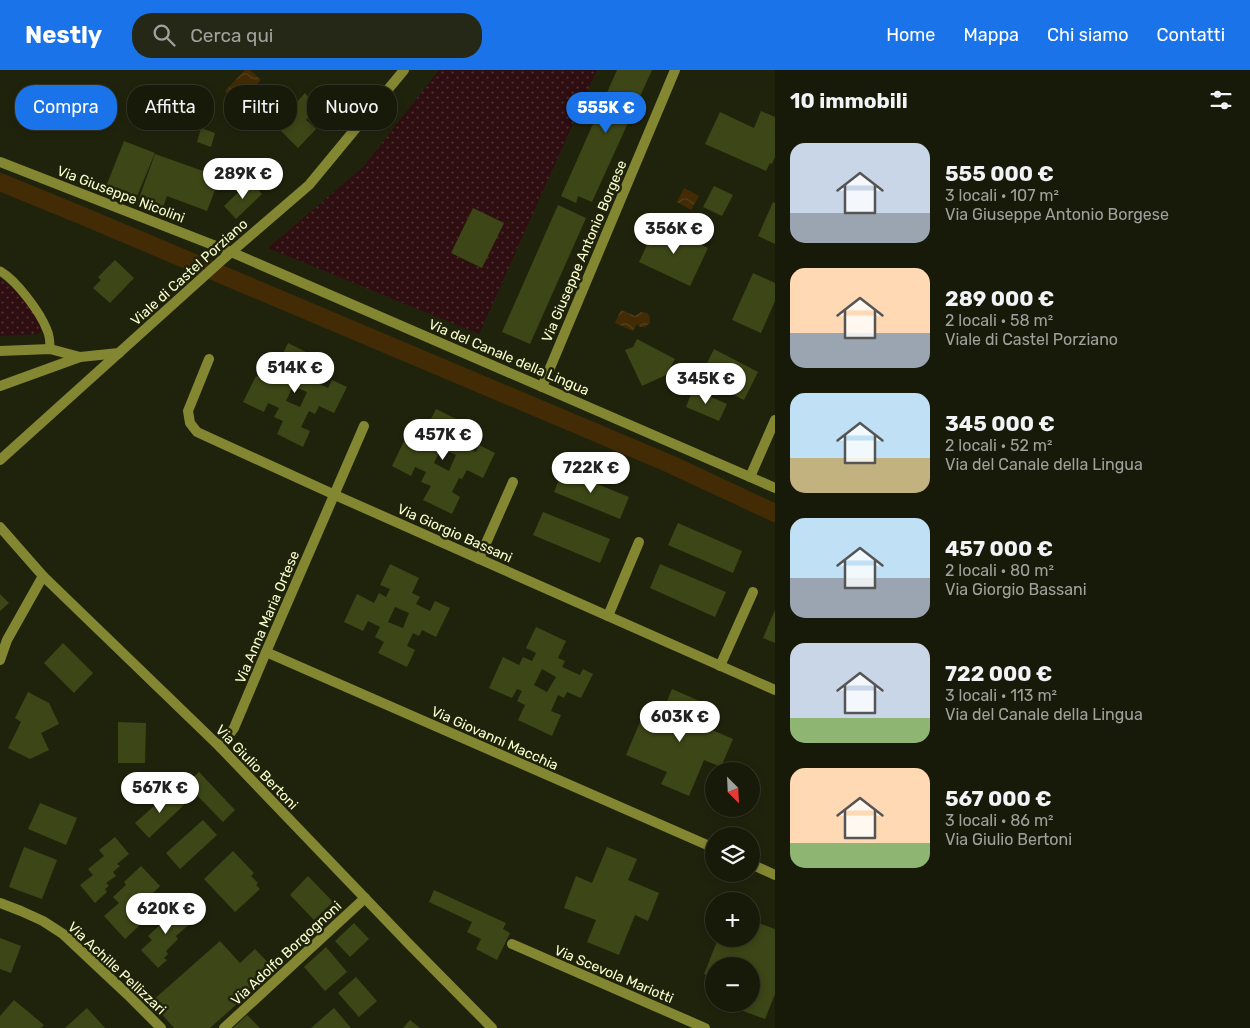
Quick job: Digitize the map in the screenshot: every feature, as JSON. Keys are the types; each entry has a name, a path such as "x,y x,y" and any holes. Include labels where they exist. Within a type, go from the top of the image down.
{"street":[{"name":"Viale di Castel Porziano","path":"0,460 187,291 309,185 404,70"},
{"name":"Via Giuseppe Antonio Borgese","path":"542,387 675,70"},
{"name":"Via Giuseppe Nicolini","path":"0,162 231,252"},
{"name":"Via del Canale della Lingua","path":"231,252 775,488"},
{"path":"0,351 50,349 80,357"},
{"path":"0,386 80,357 119,352"},
{"name":"Via Giorgio Bassani","path":"209,359 188,411 190,422 197,432 775,690"},
{"path":"750,477 775,420"},
{"name":"Via Anna Maria Ortese","path":"220,747 234,728 364,426"},
{"path":"479,559 513,482"},
{"name":"Via Giulio Bertoni","path":"0,527 43,576 220,747 492,1028"},
{"path":"608,616 639,542"},
{"path":"0,660 7,640 43,576"},
{"path":"720,666 753,592"},
{"name":"Via Giovanni Macchia","path":"266,652 705,844"},
{"path":"760,868 775,875"},
{"name":"Via Adolfo Borgognoni","path":"224,1028 365,898"},
{"name":"Via Achille Pellizzari","path":"0,903 43,921 63,934 160,1028"},
{"name":"Via Scevola Mariotti","path":"512,944 705,1028"}],"lane":[{"path":"0,272 15,282 41,317 48,331 50,349"}],"shaded area":[{"path":"439,70 597,70 479,334 268,248 363,167 392,130 397,130 397,124","holes":["473,208 504,223 481,268 451,253"]},
{"path":"0,278 31,309 40,325 41,331 38,334 0,336"}],"water":[{"path":"245,70 250,70 261,80 256,85 231,85"},
{"path":"684,188 699,196 691,210 677,202"},
{"path":"621,310 635,316 641,312 647,313 650,317 650,323 645,327 640,327 637,324 633,331 615,323"}],"building":[{"path":"617,70 652,70 592,202 578,196 576,203 561,196"},
{"path":"305,93 307,96 307,130 315,130 298,148 280,130 297,130 297,102"},
{"path":"761,111 775,117 775,157 766,171 705,144 720,112 754,128"},
{"path":"200,130 215,133 211,147 197,142"},
{"path":"124,141 155,153 135,201 105,189"},
{"path":"155,154 220,177 207,211 167,196 161,213 137,204"},
{"path":"250,181 262,194 236,219 224,206"},
{"path":"714,186 733,195 722,216 703,207"},
{"path":"773,202 775,203 775,244 758,236"},
{"path":"558,205 586,218 530,344 502,332"},
{"path":"473,208 504,223 482,268 451,253"},
{"path":"657,224 708,248 690,286 639,262"},
{"path":"115,260 134,278 110,303 93,288 101,280 98,277"},
{"path":"753,273 775,283 775,301 761,333 732,320"},
{"path":"637,339 675,359 666,375 642,386 625,350 633,347"},
{"path":"288,343 316,357 310,371 318,375 315,382 328,388 332,380 347,387 334,413 319,406 315,414 309,411 301,427 310,431 303,447 277,434 283,421 274,417 279,408 268,403 264,412 243,402 256,376 271,383 276,372 284,375 286,371 277,366","holes":["293,386 307,392 300,407 286,401"]},
{"path":"714,349 758,372 744,400 708,382 716,367 707,363"},
{"path":"693,389 727,404 719,421 686,407"},
{"path":"436,409 464,423 458,436 467,440 464,446 476,452 479,445 495,453 483,478 467,470 462,479 459,478 452,492 460,497 452,514 423,500 431,486 421,482 426,472 415,467 411,476 392,466 405,439 419,446 423,438 431,442 436,432 427,427","holes":["441,448 456,455 449,471 434,463"]},
{"path":"563,470 629,497 620,519 554,492"},
{"path":"543,512 610,539 600,563 533,535"},
{"path":"678,523 742,551 733,573 668,545"},
{"path":"390,564 419,578 412,593 420,597 416,604 430,611 435,601 450,608 436,637 422,630 419,636 413,633 407,646 415,650 407,667 378,653 384,642 375,637 380,627 368,621 363,631 344,622 357,594 374,603 379,593 386,597 390,589 380,585","holes":["395,607 409,613 403,628 388,622"]},
{"path":"660,564 726,592 715,617 650,588"},
{"path":"0,594 9,603 0,611"},
{"path":"775,610 775,643 763,638"},
{"path":"536,627 566,641 558,658 565,661 562,667 580,675 583,669 593,674 581,698 567,692 564,698 558,695 551,711 561,715 552,736 518,720 525,705 517,701 522,691 517,689 512,698 489,688 503,657 519,665 523,657 532,661 536,653 526,648","holes":["542,669 556,677 547,692 534,685"]},
{"path":"63,643 93,673 74,693 44,663"},
{"path":"672,689 711,706 703,726 733,739 723,762 704,760 689,796 661,784 667,772 626,755 640,722 656,728"},
{"path":"28,692 49,703 59,724 41,733 49,750 30,759 8,748 21,722 15,718"},
{"path":"118,722 146,723 145,763 118,763"},
{"path":"199,772 235,810 223,822 186,784"},
{"path":"171,791 184,805 149,838 135,823"},
{"path":"40,803 77,818 66,845 28,829"},
{"path":"203,820 217,835 180,869 166,853"},
{"path":"115,837 129,854 117,864 120,866 113,872 116,876 106,883 109,886 105,889 107,892 95,903 80,885 93,875 88,869 104,856 99,850"},
{"path":"24,847 57,860 42,899 9,887"},
{"path":"607,847 637,859 628,880 659,893 648,921 635,915 619,955 587,942 596,920 564,908 576,876 592,883"},
{"path":"233,851 254,873 251,876 258,883 256,885 260,889 235,912 204,879"},
{"path":"141,866 160,886 146,900 150,904 133,920 139,926 125,939 104,916 119,903 113,897 126,885 124,882"},
{"path":"308,876 333,902 314,920 290,895"},
{"path":"434,890 506,923 503,929 510,933 497,960 476,949 481,939 467,932 472,922 429,902"},
{"path":"175,904 192,922 176,936 178,939 166,951 168,954 164,958 167,960 158,968 141,950 152,940 148,936 162,923 158,919"},
{"path":"354,923 369,939 350,957 335,941"},
{"path":"760,923 775,929 775,994 765,1019 746,1012 760,1012 760,957 711,957 715,947 760,947"},
{"path":"0,938 21,946 11,973 0,969"},
{"path":"220,941 240,963 255,949 275,970 210,1028 174,1028 151,1002"},
{"path":"326,947 347,972 325,991 304,967"},
{"path":"356,977 377,1001 359,1017 338,993"},
{"path":"14,1000 44,1025 41,1028 0,1028 0,1016"},
{"path":"87,1008 105,1028 65,1028"},
{"path":"334,1008 351,1028 311,1028"},
{"path":"247,1015 260,1028 233,1028"},
{"path":"410,1020 420,1028 403,1028"}],"waterway":[{"path":"0,182 670,464 775,513"}]}
